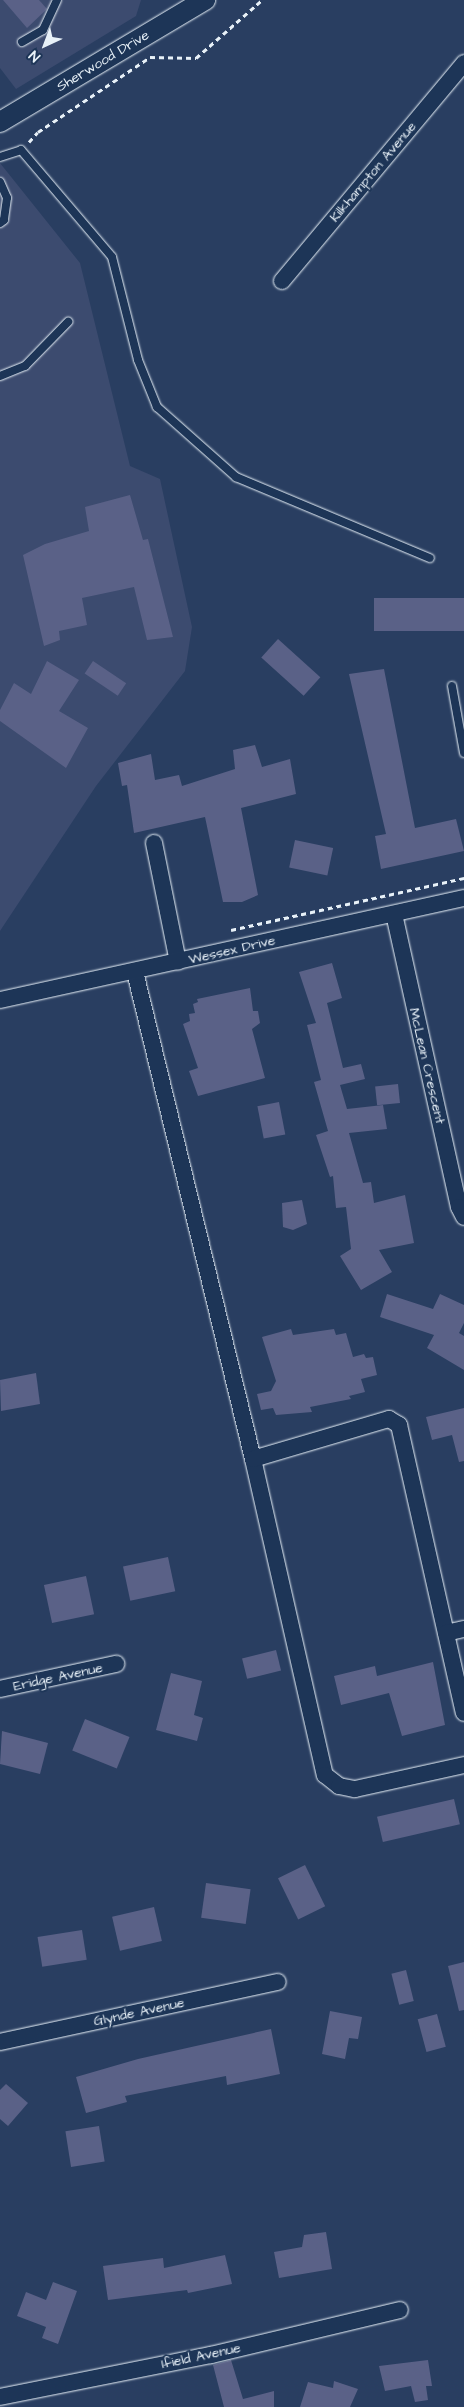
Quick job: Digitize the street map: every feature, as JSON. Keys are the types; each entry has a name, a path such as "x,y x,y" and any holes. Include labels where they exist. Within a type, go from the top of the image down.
{"street":[{"name":"Sherwood Drive","path":"0,122 205,0"},
{"name":"Kilkhampton Avenue","path":"282,281 464,63"},
{"path":"154,843 178,962"},
{"name":"Wessex Drive","path":"0,1000 135,972 464,898"},
{"name":"McLean Crescent","path":"394,914 459,1207 464,1217"},
{"path":"135,972 253,1459 325,1775 339,1786 355,1790 464,1765"},
{"path":"253,1459 389,1419 399,1425 464,1713"},
{"path":"446,1633 464,1629"},
{"name":"Eridge Avenue","path":"0,1689 116,1664"},
{"name":"Glynde Avenue","path":"0,2042 278,1982"},
{"name":"Ifield Avenue","path":"0,2397 229,2351 400,2310"}],"lane":[{"path":"22,42 43,30 57,0"},
{"path":"0,157 21,150 112,257 138,360 157,407 236,477 430,558"},
{"path":"0,182 7,198 4,220 0,223"},
{"path":"0,376 25,366 68,322"},
{"path":"452,686 464,753"}],"path":[{"path":"21,150 38,132 150,58 196,58 262,0"}],"shaded area":[{"path":"0,0 141,0 136,16 16,89 0,68"},
{"path":"0,163 80,263 130,466 160,479 192,627 185,671 96,786 0,931"}],"building":[{"path":"3,0 39,0 47,9 27,28"},
{"path":"130,495 143,540 148,539 173,637 147,640 134,587 82,598 87,625 59,631 60,640 44,646 23,555 45,544 89,531 85,507"},
{"path":"374,598 464,598 464,631 374,631"},
{"path":"278,639 320,677 304,696 261,658"},
{"path":"47,661 79,680 59,711 88,728 66,768 0,721 0,710 14,683 31,694"},
{"path":"93,661 126,683 118,696 85,673"},
{"path":"384,669 415,828 456,819 464,851 381,869 375,836 386,834 349,674"},
{"path":"255,745 262,767 290,759 296,794 241,808 258,895 242,902 223,902 205,817 134,833 127,785 122,786 118,763 151,754 155,780 179,775 182,786 235,769 233,750"},
{"path":"295,840 333,848 327,875 289,867"},
{"path":"332,963 342,998 327,1003 343,1068 361,1064 365,1079 340,1085 347,1109 383,1105 387,1129 349,1133 363,1183 371,1182 374,1203 405,1195 414,1243 379,1250 392,1272 361,1290 340,1256 351,1249 346,1207 336,1208 333,1176 330,1177 316,1135 328,1131 314,1082 321,1080 307,1025 316,1023 299,972"},
{"path":"250,988 253,1011 258,1011 260,1023 252,1029 265,1078 198,1096 189,1071 198,1068 183,1024 190,1021 189,1014 195,1013 193,1004 198,1002 197,999"},
{"path":"398,1084 400,1103 377,1105 375,1086"},
{"path":"279,1102 285,1134 264,1139 257,1106"},
{"path":"302,1200 307,1224 293,1230 283,1227 282,1203"},
{"path":"387,1294 433,1309 440,1294 464,1305 464,1323 459,1333 464,1336 464,1370 427,1348 434,1335 380,1317"},
{"path":"291,1329 293,1335 334,1329 336,1335 346,1333 353,1357 364,1354 366,1358 373,1357 377,1375 361,1379 365,1392 349,1396 351,1399 310,1407 312,1412 276,1415 273,1408 261,1410 257,1394 271,1391 276,1381 262,1337"},
{"path":"36,1373 40,1404 1,1411 0,1380"},
{"path":"464,1408 464,1461 459,1462 452,1435 432,1440 426,1417"},
{"path":"168,1557 175,1591 130,1601 123,1567"},
{"path":"86,1576 94,1614 52,1623 44,1585"},
{"path":"276,1650 281,1670 247,1679 242,1658"},
{"path":"433,1662 445,1725 402,1736 389,1693 341,1705 334,1676 375,1666 377,1676"},
{"path":"171,1673 202,1681 194,1715 203,1718 197,1741 156,1730"},
{"path":"85,1719 130,1737 117,1769 72,1751"},
{"path":"2,1731 48,1743 40,1774 0,1764"},
{"path":"454,1799 460,1824 383,1842 377,1817"},
{"path":"305,1865 325,1906 298,1919 278,1878"},
{"path":"206,1883 251,1889 246,1924 201,1918"},
{"path":"154,1907 162,1941 120,1951 112,1917"},
{"path":"82,1930 87,1960 42,1967 38,1937"},
{"path":"464,1962 464,2010 459,2011 448,1966"},
{"path":"406,1970 414,2001 399,2005 391,1974"},
{"path":"330,2011 362,2017 358,2039 349,2038 345,2059 322,2054"},
{"path":"437,2014 446,2047 426,2052 418,2019"},
{"path":"271,2029 280,2074 227,2085 226,2076 125,2096 127,2102 86,2113 76,2077 138,2059"},
{"path":"6,2084 28,2103 8,2126 0,2119 0,2090"},
{"path":"99,2126 105,2162 71,2167 65,2131"},
{"path":"326,2232 332,2269 279,2278 274,2252 302,2247 304,2235"},
{"path":"225,2255 232,2284 188,2293 187,2290 108,2300 103,2266 163,2258 164,2268"},
{"path":"53,2282 77,2291 58,2344 42,2338 46,2327 17,2316 26,2292 46,2300"},
{"path":"231,2360 243,2399 274,2391 274,2407 224,2407 213,2365"},
{"path":"428,2360 432,2386 426,2386 428,2400 415,2402 411,2386 385,2391 379,2366"},
{"path":"334,2381 358,2389 350,2407 300,2407 308,2382 333,2388"}]}
